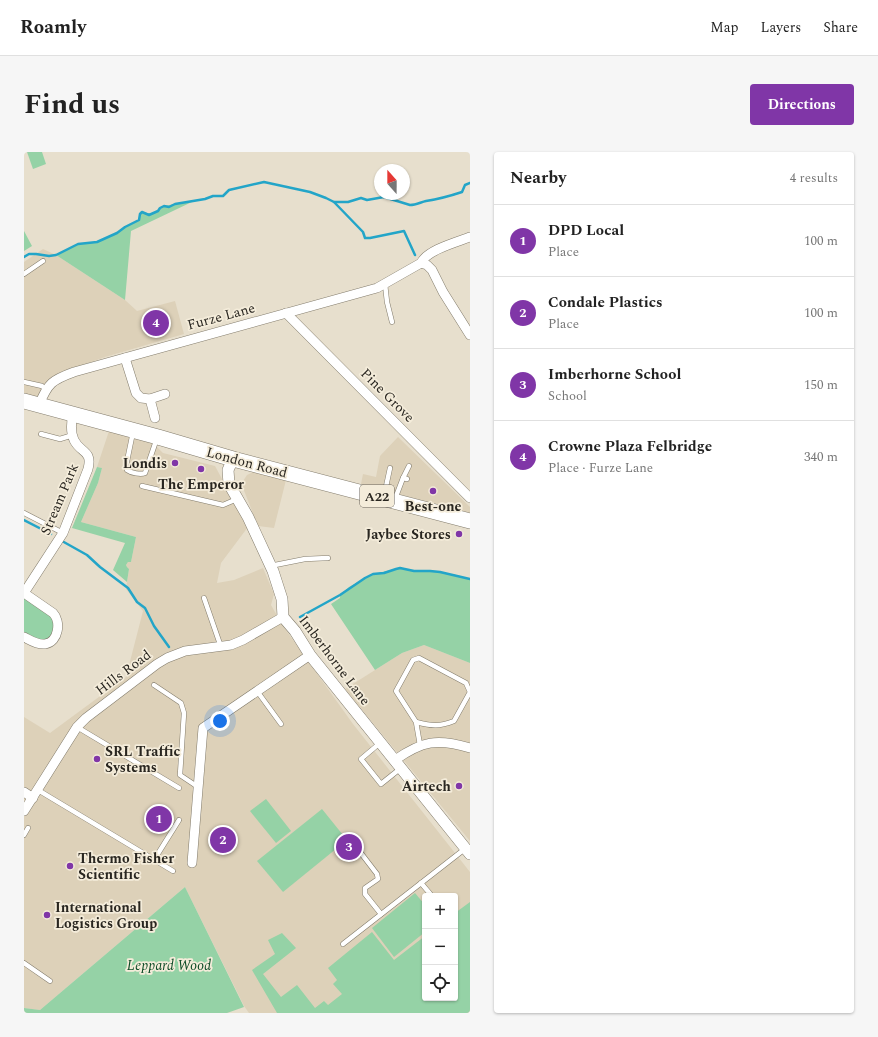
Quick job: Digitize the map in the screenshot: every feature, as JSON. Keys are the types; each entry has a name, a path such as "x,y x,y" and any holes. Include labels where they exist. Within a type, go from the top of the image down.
{"highway":[{"name":"London Road","path":"24,401 134,430 233,459 395,496 470,521"}],"street":[{"name":"Furze Lane","path":"39,405 46,389 57,379 74,372 377,288 420,263 423,258 431,253 470,237"},
{"path":"420,263 427,265 432,270 443,292 470,335"},
{"name":"Pine Grove","path":"286,313 470,498"},
{"path":"125,358 136,393 141,398 150,399 165,394"},
{"path":"150,399 155,418"},
{"path":"73,414 71,426 73,435"},
{"name":"Stream Park","path":"24,637 38,644 46,644 56,635 58,628 57,617 24,593 64,533 88,469 90,461 88,456 74,440 73,435"},
{"name":"Imberhorne Lane","path":"233,459 228,470 229,484 248,517 270,566 282,599 283,617 295,631 310,655 380,744 468,851"},
{"name":"Hills Road","path":"24,811 77,727 86,718 157,664 167,658 185,651 231,645 243,640 283,617"},
{"path":"192,863 203,728 310,655"},
{"path":"398,764 408,751 420,745 437,742 456,743 470,748"},
{"path":"24,792 36,794"}],"lane":[{"path":"24,274 44,261"},
{"path":"386,284 387,302 392,322"},
{"path":"24,382 42,386 46,389"},
{"path":"134,430 126,466 129,472 141,474 145,473 158,437"},
{"path":"41,434 60,438 73,435"},
{"path":"395,496 403,486 409,466"},
{"path":"390,468 395,496"},
{"path":"142,486 223,505 237,499"},
{"path":"24,512 64,533"},
{"path":"270,566 305,559 328,558"},
{"path":"204,598 221,647"},
{"path":"416,722 433,726 454,721 470,692 466,683 419,658 413,660 396,691 416,722 420,745"},
{"path":"154,685 181,703 184,713 180,775 198,787"},
{"path":"257,691 281,724"},
{"path":"77,727 179,788"},
{"path":"380,744 361,759 381,784 398,764"},
{"path":"36,794 173,871"},
{"path":"154,860 180,820"},
{"path":"24,835 28,828"},
{"path":"347,835 377,874 378,879 365,888 364,892 381,914"},
{"path":"343,944 421,883 468,851"},
{"path":"421,883 429,893"},
{"path":"24,963 50,981"}],"shaded area":[{"path":"43,249 56,255 125,300 137,311 175,301 184,334 105,357 56,375 46,383 38,398 24,394 24,262"},
{"path":"109,431 153,443 163,453 215,466 248,527 221,563 217,583 234,580 263,568 274,594 271,605 283,626 353,724 470,872 470,1013 249,1013 244,1006 185,887 40,1010 24,1008 24,717 50,733 126,677 143,611 126,589 129,569 126,565 128,562 131,562 136,537 81,522 98,483 102,468 97,467"},
{"path":"398,437 470,507 470,513 361,484 363,474 376,477 380,456"},
{"path":"253,472 286,480 274,528 258,526 243,488 243,481 247,475"},
{"path":"424,645 470,663 470,841 345,689 402,653"}],"green space":[{"path":"27,152 42,152 46,164 33,169"},
{"path":"196,200 131,231 125,300 56,255 78,244 97,242 117,233 139,220 142,212 153,213 164,206"},
{"path":"24,231 32,246 24,251"},
{"path":"97,467 102,468 98,483 81,522 136,537 131,562 128,562 126,565 129,569 127,582 113,570 125,543 72,528"},
{"path":"400,568 453,574 470,579 470,663 424,645 402,653 375,670 331,604 340,598 340,595 349,587 373,574"},
{"path":"24,597 52,615 55,627 50,638 43,641 24,634"},
{"path":"266,799 291,831 276,843 250,811"},
{"path":"322,809 347,840 283,892 257,861"},
{"name":"Leppard Wood","path":"185,887 244,1007 227,1013 24,1013 24,1008 40,1010"},
{"path":"415,893 422,901 422,934 394,957 372,928"},
{"path":"470,902 470,1013 277,1013 252,970 275,954 268,940 282,933 296,948 263,974 281,997 297,985 315,1008 324,1001 328,1005 342,994 333,984 337,980 328,968 372,932 394,960 422,938 422,1001 458,1001 458,911"}],"waterway":[{"path":"24,257 29,254 49,256 56,255 78,244 97,242 117,233 139,220 142,212 149,215 158,211 164,206 169,207 175,204 205,199 213,196 223,196 229,190 264,182 310,192 334,202 348,202 361,198 367,200 384,197 410,205 462,192 465,185 470,183"},
{"path":"334,202 363,232 365,238 404,231 415,255"},
{"path":"24,520 51,534"},
{"path":"62,541 87,555 128,588 137,602 145,608 154,626 169,647"},
{"path":"300,617 340,595 373,574 384,573 400,568 414,571 440,572 470,579"}],"place":[{"name":"Crowne Plaza Felbridge","path":"156,323"},
{"name":"Londis","path":"175,463"},
{"name":"The Emperor","path":"201,469"},
{"name":"Best-one","path":"433,491"},
{"name":"Jaybee Stores","path":"459,534"},
{"name":"SRL Traffic Systems","path":"97,759"},
{"name":"Airtech","path":"459,786"},
{"name":"DPD Local","path":"159,819"},
{"name":"Condale Plastics","path":"223,840"},
{"name":"Imberhorne School","path":"349,847"},
{"name":"Thermo Fisher Scientific","path":"70,866"},
{"name":"International Logistics Group","path":"47,915"}]}
